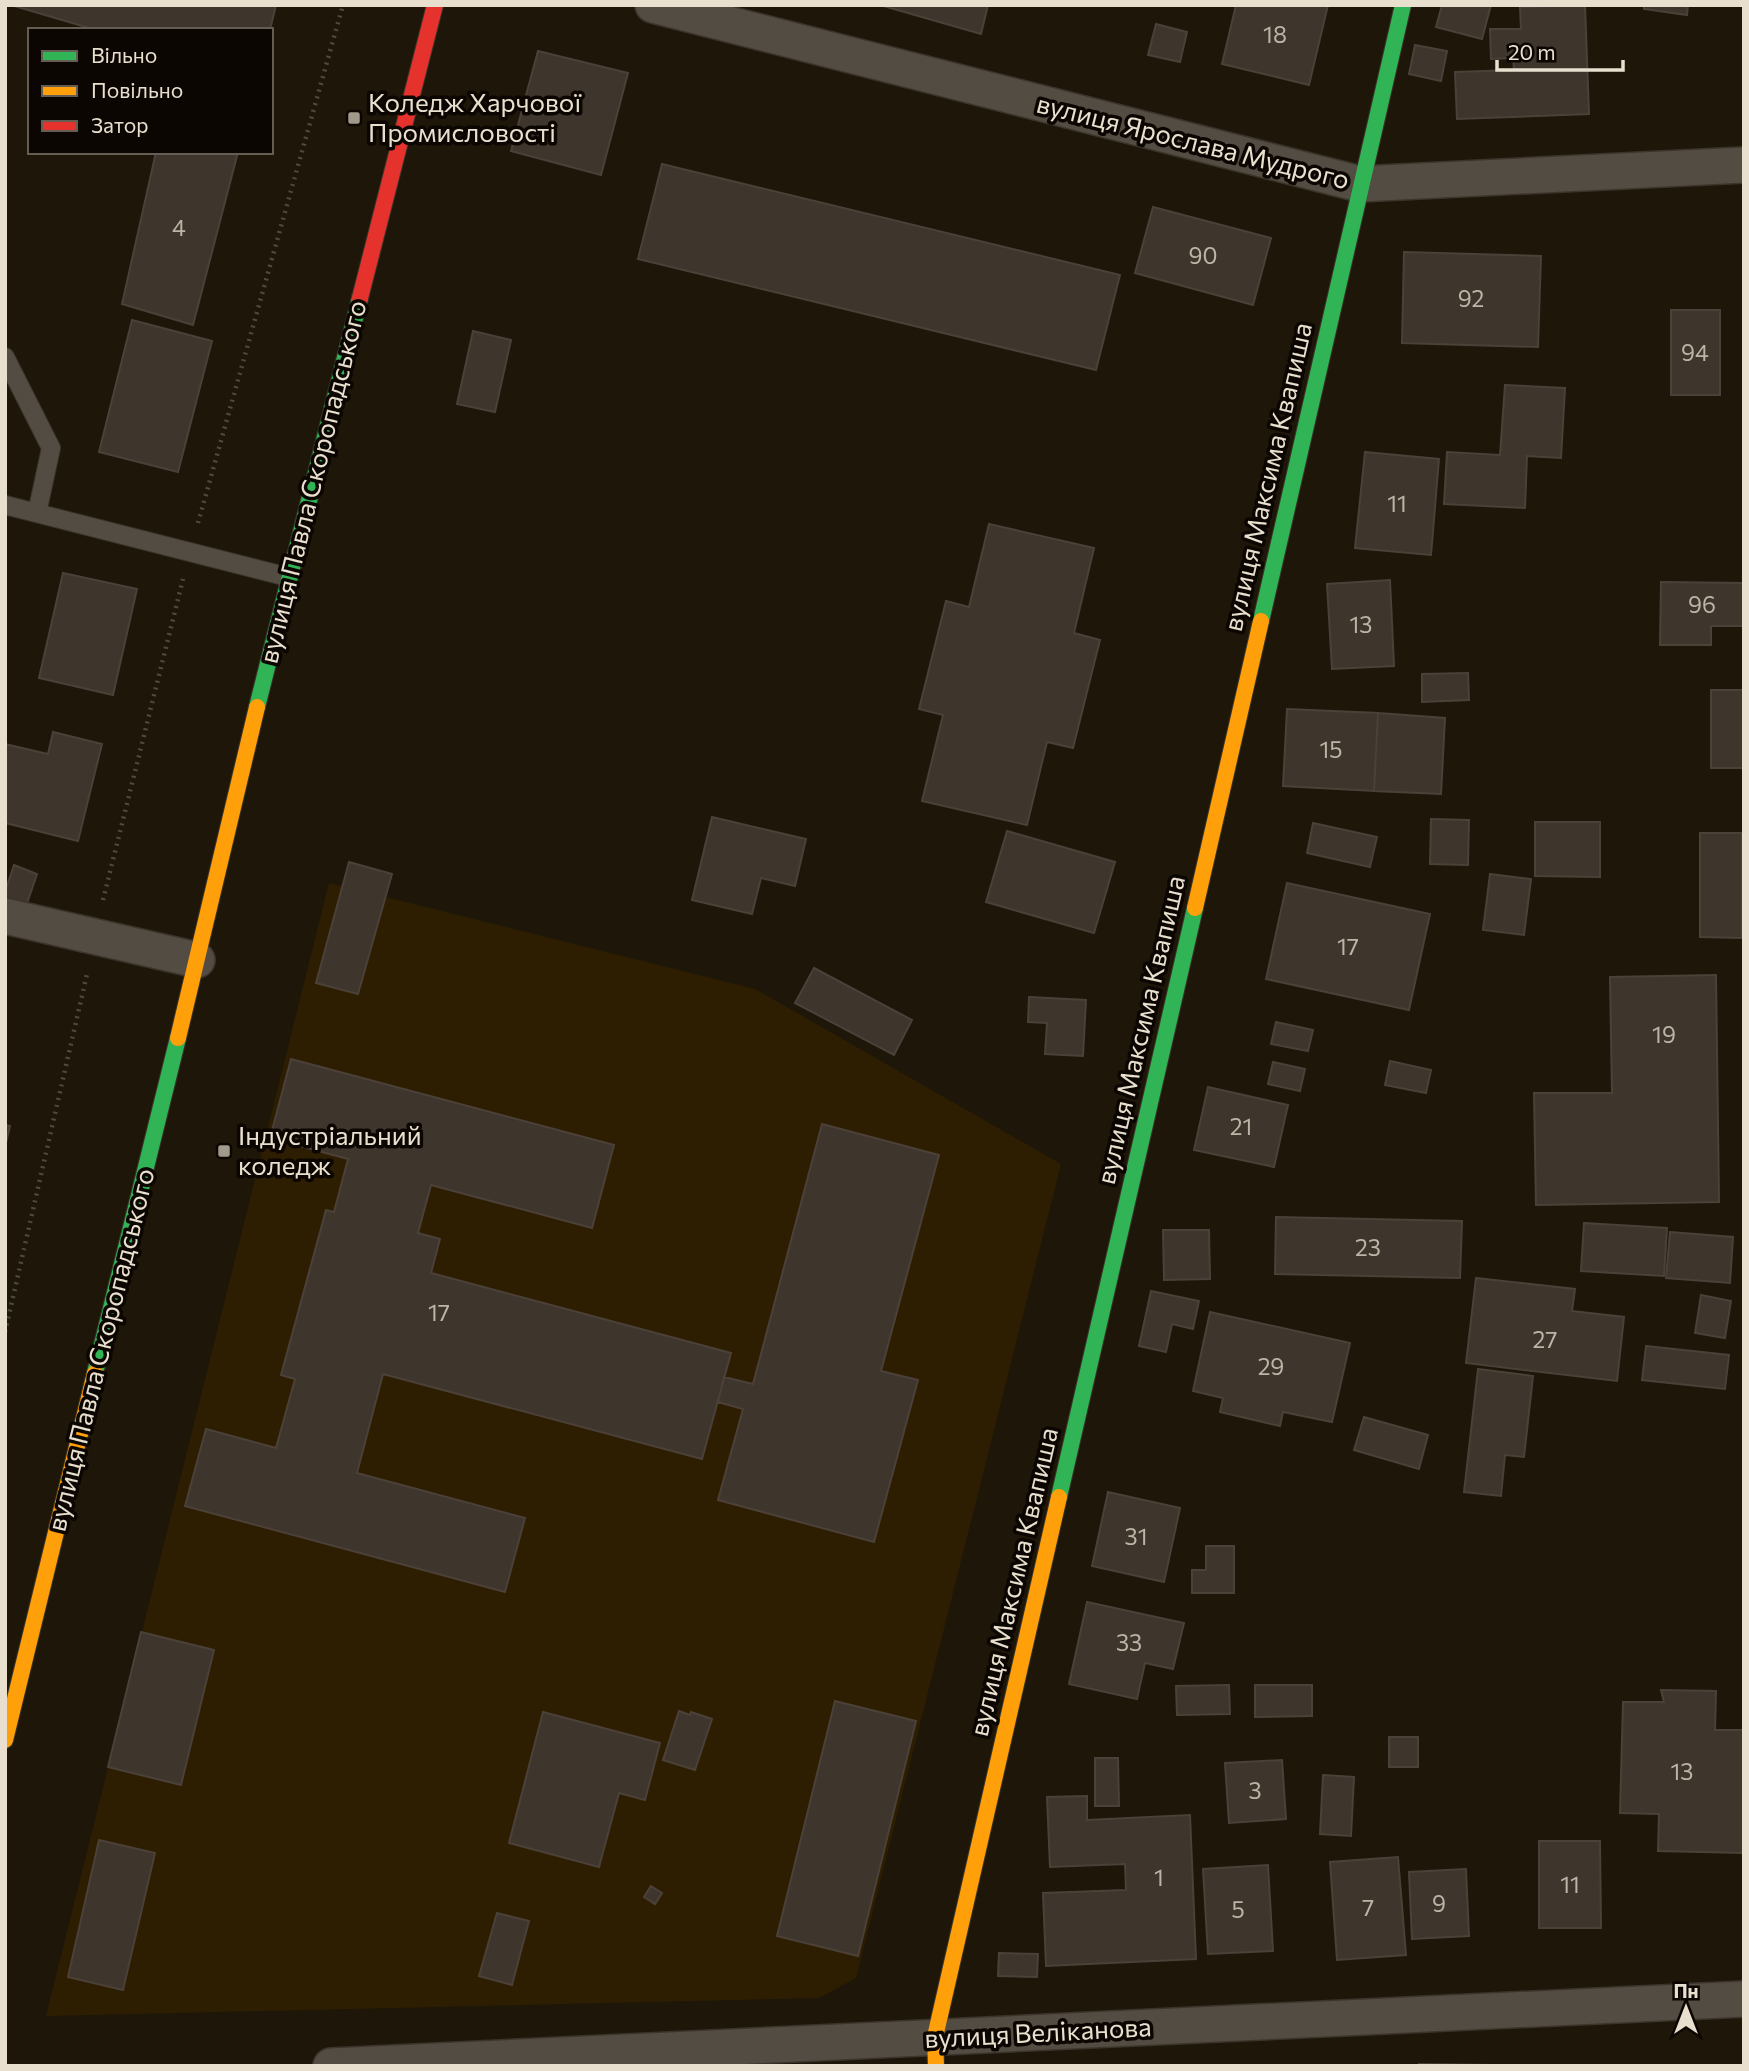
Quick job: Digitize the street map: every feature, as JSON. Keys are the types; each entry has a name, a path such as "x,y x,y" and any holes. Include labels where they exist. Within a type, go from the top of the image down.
{"street":[{"name":"вулиця Павла Скоропадського","path":"5,1740 197,960 288,577 435,5"},
{"name":"вулиця Ярослава Мудрого","path":"653,5 1360,184 1744,165"},
{"name":"вулиця Максима Квапиша","path":"936,2052 1402,5"},
{"path":"5,916 197,960"},
{"name":"вулиця Веліканова","path":"331,2066 936,2052 1744,1999"}],"lane":[{"path":"5,357 51,448 37,513"},
{"path":"5,505 288,577"}],"path":[{"path":"5,1332 95,936 190,552 343,5"}],"shaded area":[{"path":"329,883 755,989 1061,1164 856,1978 819,1998 46,2016"}],"building":[{"path":"11,5 276,5 270,28 89,28"},
{"path":"880,5 988,5 981,34"},
{"path":"1236,5 1328,5 1309,85 1222,64"},
{"path":"1442,5 1491,5 1482,39 1436,27"},
{"path":"1585,5 1589,114 1457,119 1455,72 1514,70 1513,58 1491,59 1490,29 1521,29 1520,7"},
{"path":"1644,5 1688,5 1687,15 1644,9"},
{"path":"1156,24 1187,32 1180,62 1148,55"},
{"path":"1415,45 1447,51 1441,81 1409,74"},
{"path":"538,51 628,73 601,175 511,151"},
{"path":"156,154 237,154 193,325 122,304"},
{"path":"662,164 1120,275 1096,370 638,259"},
{"path":"1153,207 1271,238 1253,305 1135,273"},
{"path":"1404,252 1541,256 1538,347 1402,343"},
{"path":"1671,310 1720,310 1720,395 1671,395"},
{"path":"132,320 212,341 178,472 99,452"},
{"path":"473,331 511,340 495,412 457,404"},
{"path":"1505,385 1565,388 1561,458 1527,456 1525,508 1444,504 1447,452 1500,455"},
{"path":"1365,452 1439,459 1431,555 1355,548"},
{"path":"989,524 1094,548 1074,633 1100,640 1073,748 1047,742 1027,825 922,801 943,715 919,709 946,601 969,607"},
{"path":"63,573 137,589 113,695 39,678"},
{"path":"1390,580 1394,666 1332,669 1327,584"},
{"path":"1661,582 1744,583 1744,626 1711,626 1711,645 1660,645"},
{"path":"1468,673 1469,700 1422,702 1422,674"},
{"path":"1711,690 1744,690 1744,768 1711,768"},
{"path":"1287,709 1378,713 1374,791 1283,786"},
{"path":"1378,713 1445,718 1441,794 1374,791"},
{"path":"53,732 102,744 78,841 5,823 5,744 48,754"},
{"path":"712,817 806,839 795,886 761,878 752,914 692,900"},
{"path":"1431,819 1469,820 1468,865 1430,864"},
{"path":"1535,822 1600,822 1600,877 1535,876"},
{"path":"1313,823 1377,837 1370,867 1307,853"},
{"path":"1007,831 1115,862 1094,933 986,902"},
{"path":"1700,833 1742,833 1742,938 1700,937"},
{"path":"349,862 392,874 358,994 316,983"},
{"path":"14,865 37,874 24,912 5,906 5,892"},
{"path":"1490,874 1531,879 1524,935 1483,930"},
{"path":"1287,883 1430,914 1409,1010 1266,979"},
{"path":"814,968 912,1020 894,1055 795,1003"},
{"path":"1716,975 1719,1202 1536,1205 1534,1093 1612,1093 1610,977"},
{"path":"1029,997 1086,1000 1083,1056 1045,1054 1047,1023 1028,1022"},
{"path":"1276,1022 1313,1030 1308,1051 1271,1044"},
{"path":"291,1059 614,1145 592,1228 431,1185 418,1233 440,1239 431,1273 731,1353 702,1459 383,1374 357,1473 525,1518 505,1592 185,1506 206,1429 276,1448 295,1379 281,1375 326,1210 334,1212 348,1159 270,1138"},
{"path":"1390,1061 1431,1070 1426,1093 1385,1085"},
{"path":"1273,1062 1305,1069 1300,1091 1268,1084"},
{"path":"1208,1087 1288,1105 1274,1167 1194,1150"},
{"path":"822,1124 939,1155 881,1371 918,1380 874,1542 718,1500 743,1409 718,1402 724,1377 753,1384"},
{"path":"5,1125 10,1126 5,1147"},
{"path":"1276,1217 1462,1221 1460,1278 1275,1274"},
{"path":"1584,1223 1667,1228 1664,1276 1581,1271"},
{"path":"1163,1230 1209,1230 1210,1279 1164,1280"},
{"path":"1670,1232 1733,1237 1730,1283 1666,1278"},
{"path":"1476,1278 1575,1289 1572,1311 1624,1317 1617,1381 1466,1363"},
{"path":"1151,1291 1199,1301 1193,1329 1172,1324 1166,1352 1139,1346"},
{"path":"1701,1295 1731,1301 1725,1338 1695,1333"},
{"path":"1210,1312 1350,1343 1332,1422 1283,1412 1280,1426 1220,1412 1223,1398 1193,1391"},
{"path":"1646,1346 1729,1355 1725,1389 1642,1380"},
{"path":"1478,1369 1533,1376 1524,1457 1505,1455 1501,1496 1464,1492"},
{"path":"1364,1417 1428,1435 1419,1469 1354,1450"},
{"path":"1108,1492 1180,1508 1164,1582 1092,1566"},
{"path":"1206,1546 1234,1546 1234,1593 1192,1593 1192,1570 1206,1570"},
{"path":"1087,1602 1184,1623 1173,1669 1145,1663 1137,1699 1069,1684"},
{"path":"141,1632 214,1650 181,1785 108,1767"},
{"path":"1229,1685 1230,1714 1177,1715 1176,1686"},
{"path":"1255,1685 1312,1685 1312,1716 1255,1717"},
{"path":"1661,1690 1716,1691 1715,1730 1744,1730 1744,1853 1658,1851 1659,1814 1620,1813 1623,1702 1664,1702"},
{"path":"835,1701 916,1721 858,1956 777,1936"},
{"path":"679,1711 712,1719 695,1770 663,1760"},
{"path":"543,1712 660,1743 645,1800 619,1793 599,1867 509,1843"},
{"path":"1389,1737 1418,1737 1418,1767 1389,1767"},
{"path":"1095,1758 1118,1758 1119,1806 1095,1806"},
{"path":"1282,1760 1286,1819 1229,1823 1225,1763"},
{"path":"1323,1775 1354,1777 1351,1836 1320,1834"},
{"path":"1087,1796 1087,1820 1190,1815 1196,1959 1046,1966 1043,1893 1126,1890 1125,1864 1050,1867 1047,1797"},
{"path":"99,1840 155,1853 123,1990 68,1977"},
{"path":"1539,1841 1600,1841 1601,1928 1539,1928"},
{"path":"1398,1857 1406,1955 1337,1960 1330,1862"},
{"path":"1268,1865 1273,1951 1208,1954 1203,1869"},
{"path":"1466,1869 1469,1936 1412,1939 1409,1872"},
{"path":"651,1886 662,1893 655,1904 644,1897"},
{"path":"497,1913 529,1921 512,1985 479,1976"},
{"path":"999,1953 1038,1954 1037,1977 998,1976"},
{"path":"1493,2065 1493,2066 1419,2066"}],"traffic: fast":[{"path":"1261,621 1403,5"},
{"path":"257,707 360,298"},
{"path":"1059,1497 1195,908"},
{"path":"95,1373 178,1038"}],"traffic: slow":[{"path":"1195,908 1261,621"},
{"path":"178,1038 257,707"},
{"path":"5,1740 95,1373"},
{"path":"936,2066 935,2037 1059,1497"}],"traffic: jam":[{"path":"360,298 435,5"}],"place":[{"name":"Коледж Харчової Промисловості","path":"354,118"},
{"name":"Індустріальний коледж","path":"224,1151"}]}
